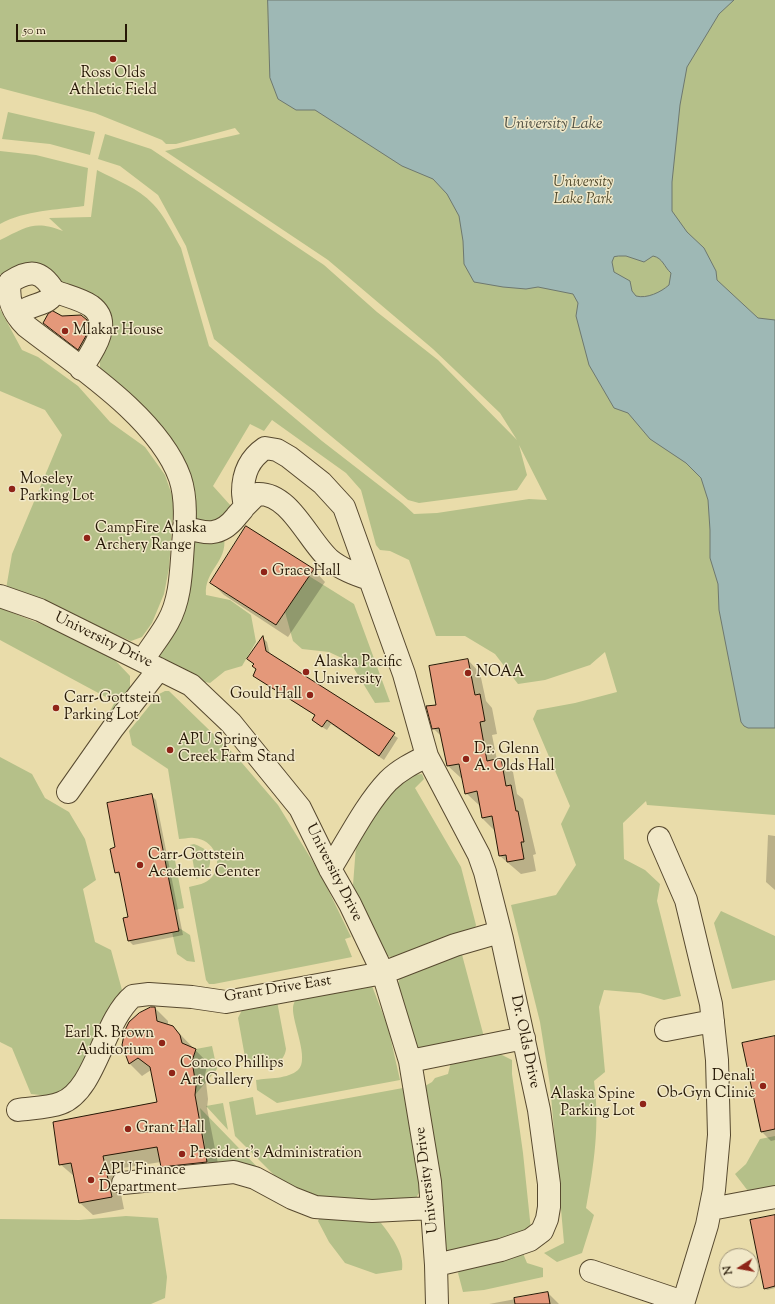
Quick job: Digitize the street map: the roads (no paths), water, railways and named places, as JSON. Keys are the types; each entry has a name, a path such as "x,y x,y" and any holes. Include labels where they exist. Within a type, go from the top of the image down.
{"street":[{"path":"68,792 113,728 151,664 169,621 177,598 180,578 184,509 180,479 162,446 139,418 112,391 81,369 26,326 11,305 8,293 10,282 23,273 35,273 45,278 54,291 90,306 97,311 101,322 98,343 81,369"},
{"path":"18,316 22,310 50,300 54,291"},
{"name":"Dr. Olds Drive","path":"244,507 244,479 248,464 265,448 277,450 322,483 344,507 404,674 427,756 479,855 500,932 539,1110 549,1184 549,1207 547,1219 542,1231 530,1240 501,1250 436,1265"},
{"path":"184,527 207,533 224,530 257,494 263,493 278,500 291,510 309,536 330,560 350,572 369,578"},
{"name":"University Drive","path":"0,596 40,610 151,664 191,686 231,723 300,808 330,869 350,904 383,972 410,1061 423,1136 432,1208 436,1265 436,1304"},
{"path":"330,869 367,810 388,782 405,768 427,756"},
{"path":"591,1271 683,1303 711,1209 717,1170 719,1135 717,1060 713,1021 686,900 659,838"},
{"name":"Grant Drive East","path":"18,1110 60,1103 75,1095 84,1083 120,1010 133,996 149,994 192,997 226,1002 383,972 455,946 500,932"},
{"path":"666,1030 713,1021"},
{"path":"410,1061 524,1038"},
{"path":"123,1183 234,1172 255,1178 292,1198 315,1207 372,1211 432,1208"},
{"path":"711,1209 775,1197"}],"water":[{"name":"University Lake","path":"268,0 734,0 719,14 687,67 680,105 672,182 672,211 687,232 704,248 716,271 717,280 758,318 775,320 775,728 748,728 741,722 719,610 718,584 710,558 708,500 701,478 686,463 650,439 628,413 614,408 589,365 576,316 578,303 573,294 538,287 526,289 474,282 464,264 463,241 459,216 447,194 433,179 402,166 315,110 296,110 278,99 270,78","holes":["626,256 644,262 653,256 659,259 671,273 669,285 654,294 645,297 636,296 632,291 630,281 614,272 612,262 614,257"]}],"place":[{"name":"Ross Olds Athletic Field","path":"113,59"},
{"name":"Mlakar House","path":"65,331"},
{"name":"Moseley Parking Lot","path":"12,489"},
{"name":"CampFire Alaska Archery Range","path":"87,538"},
{"name":"Grace Hall","path":"264,572"},
{"name":"Alaska Pacific University","path":"306,672"},
{"name":"NOAA","path":"468,673"},
{"name":"Gould Hall","path":"310,695"},
{"name":"Carr-Gottstein Parking Lot","path":"56,708"},
{"name":"APU Spring Creek Farm Stand","path":"170,750"},
{"name":"Dr. Glenn A. Olds Hall","path":"466,759"},
{"name":"Carr-Gottstein Academic Center","path":"140,865"},
{"name":"Earl R. Brown Auditorium","path":"162,1043"},
{"name":"Conoco Phillips Art Gallery","path":"172,1073"},
{"name":"Denali Ob-Gyn Clinic","path":"763,1086"},
{"name":"Alaska Spine Parking Lot","path":"643,1104"},
{"name":"Grant Hall","path":"128,1129"},
{"name":"President's Administration","path":"182,1154"},
{"name":"APU Finance Department","path":"91,1180"}],"park label":[{"name":"University Lake Park","path":"583,192"}]}
